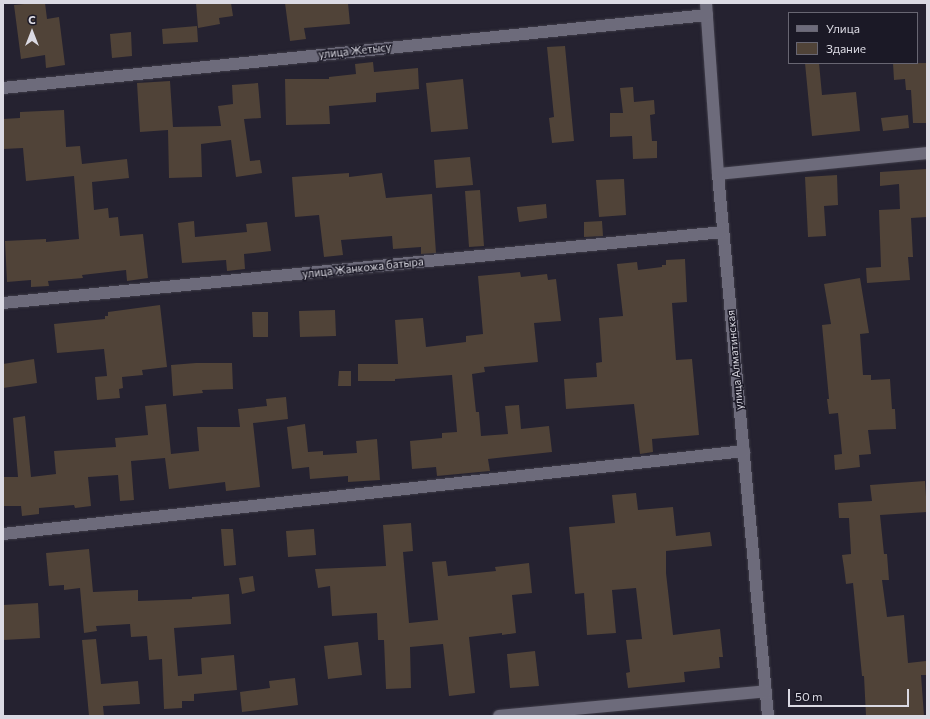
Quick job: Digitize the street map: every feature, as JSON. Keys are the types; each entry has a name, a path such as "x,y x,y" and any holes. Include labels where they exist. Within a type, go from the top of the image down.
{"street":[{"name":"улица Жетысу","path":"3,88 707,9"},
{"name":"улица Алматинская","path":"707,9 718,174 768,716"},
{"path":"718,174 927,153"},
{"name":"улица Жанкожа батыра","path":"3,303 724,232"},
{"path":"3,534 744,451"},
{"path":"499,716 766,691"}],"building":[{"path":"45,3 47,19 59,17 65,65 46,68 45,55 21,59 14,5"},
{"path":"196,3 231,3 233,16 219,18 220,24 198,28"},
{"path":"285,3 348,3 350,24 304,28 306,39 290,41"},
{"path":"197,26 198,42 163,44 162,29"},
{"path":"131,32 132,56 112,58 110,34"},
{"path":"565,46 574,141 552,143 549,118 554,117 547,47"},
{"path":"373,62 374,72 418,68 419,89 376,93 376,102 329,106 330,124 286,125 285,79 329,79 329,77 356,74 355,64"},
{"path":"927,63 927,123 913,123 911,90 906,90 905,79 894,80 893,64"},
{"path":"805,64 819,64 822,95 856,92 860,131 812,136"},
{"path":"463,79 468,129 431,132 426,83"},
{"path":"170,81 173,127 221,126 218,106 233,104 232,85 258,83 261,118 244,119 250,161 260,160 262,173 236,177 231,140 201,144 202,177 169,178 168,130 140,132 137,83"},
{"path":"633,87 634,102 654,100 655,114 650,115 652,141 657,141 657,158 633,159 632,136 610,137 610,113 623,113 620,88"},
{"path":"64,110 66,147 80,146 82,164 127,159 129,178 92,182 94,210 108,208 109,218 118,217 120,236 143,234 148,278 127,281 126,270 82,275 83,278 48,281 49,286 31,287 31,280 7,282 5,241 46,239 46,242 79,239 74,176 26,181 23,148 3,149 3,119 20,118 20,112"},
{"path":"908,115 909,128 883,131 881,118"},
{"path":"470,157 473,185 436,188 434,160"},
{"path":"927,169 927,217 911,218 913,257 908,257 910,280 867,283 866,268 881,267 879,210 900,209 899,184 880,186 880,172"},
{"path":"349,173 349,177 382,173 386,198 432,194 436,253 421,254 421,247 393,249 392,236 341,240 343,255 324,257 319,215 295,217 292,177"},
{"path":"837,175 838,205 824,206 826,236 808,237 805,177"},
{"path":"624,179 626,215 599,217 596,180"},
{"path":"480,190 484,246 469,247 465,191"},
{"path":"546,204 547,218 519,222 517,207"},
{"path":"194,221 195,237 247,232 246,224 267,222 271,251 244,254 245,269 227,271 226,260 182,263 178,223"},
{"path":"602,221 603,236 584,237 584,222"},
{"path":"685,259 687,302 672,303 676,360 692,359 699,435 652,439 653,452 640,454 634,404 566,409 564,379 597,377 596,363 602,362 599,318 623,316 617,264 637,262 638,270 662,267 662,265 666,265 666,260"},
{"path":"520,272 521,277 547,274 548,280 556,279 561,321 534,323 538,362 484,367 485,372 472,374 476,412 479,412 481,436 508,434 505,406 519,405 521,429 549,426 552,452 488,459 490,471 437,476 436,467 412,469 410,441 442,438 442,433 457,432 452,375 395,379 395,381 358,381 358,364 398,364 395,320 423,318 426,347 466,342 466,336 483,334 478,276"},
{"path":"860,278 869,333 860,334 863,375 871,375 871,380 890,379 892,409 895,409 896,429 868,430 871,454 859,455 860,467 835,470 834,455 842,454 838,413 829,414 827,399 829,399 822,325 831,324 824,284"},
{"path":"160,305 167,367 142,370 143,375 122,377 123,388 119,389 120,398 97,400 95,377 107,376 104,349 57,353 54,324 105,319 105,316 108,316 108,312"},
{"path":"335,310 336,336 300,337 299,311"},
{"path":"252,312 268,312 268,337 253,337"},
{"path":"34,359 37,383 3,388 3,364"},
{"path":"232,363 233,389 202,390 203,393 173,396 171,365"},
{"path":"339,371 351,371 351,386 338,386"},
{"path":"286,397 288,419 253,423 260,487 226,491 225,482 169,489 165,458 131,461 134,500 120,501 118,475 88,477 91,506 75,508 74,505 39,508 39,514 22,516 21,506 3,506 3,477 18,477 13,418 25,416 31,477 56,474 54,451 116,447 115,438 148,435 145,406 166,404 171,454 199,451 197,427 240,427 238,409 267,406 266,399"},
{"path":"305,424 308,452 323,451 323,455 357,453 356,441 377,439 380,480 348,482 348,476 310,479 309,467 292,469 287,427"},
{"path":"925,481 927,512 880,515 884,554 887,554 889,580 882,580 887,617 904,615 908,663 926,661 927,675 921,675 924,716 866,716 864,676 862,676 853,583 846,584 842,555 851,554 849,518 839,518 838,503 872,501 870,485"},
{"path":"636,493 638,510 673,507 676,536 710,532 712,546 666,551 666,573 673,635 720,629 723,657 719,657 720,668 684,672 685,682 628,688 626,673 630,672 626,640 642,639 636,588 612,590 616,633 587,635 584,593 575,594 569,527 615,523 612,495"},
{"path":"411,523 413,551 403,552 409,623 438,620 432,562 446,561 448,576 496,571 495,567 529,563 532,593 512,595 516,633 469,637 475,693 449,696 443,644 410,647 411,688 386,689 384,640 378,640 377,613 332,616 330,586 318,588 315,569 386,566 383,525"},
{"path":"221,529 233,529 236,565 224,566"},
{"path":"314,529 316,555 288,557 286,531"},
{"path":"89,549 93,592 138,590 138,601 192,599 192,597 229,594 231,624 174,628 178,676 202,674 201,658 234,655 237,690 194,694 194,701 182,701 182,708 164,709 162,659 149,660 147,636 131,637 130,624 96,626 97,631 84,633 80,588 64,590 64,585 49,586 46,553"},
{"path":"253,576 255,591 242,594 239,578"},
{"path":"38,603 40,638 3,640 3,605"},
{"path":"96,639 101,684 138,681 140,704 103,706 104,716 89,716 82,640"},
{"path":"358,642 362,675 328,679 324,646"},
{"path":"535,651 539,686 510,688 507,654"},
{"path":"295,678 298,705 242,712 240,692 270,688 269,681"}]}
